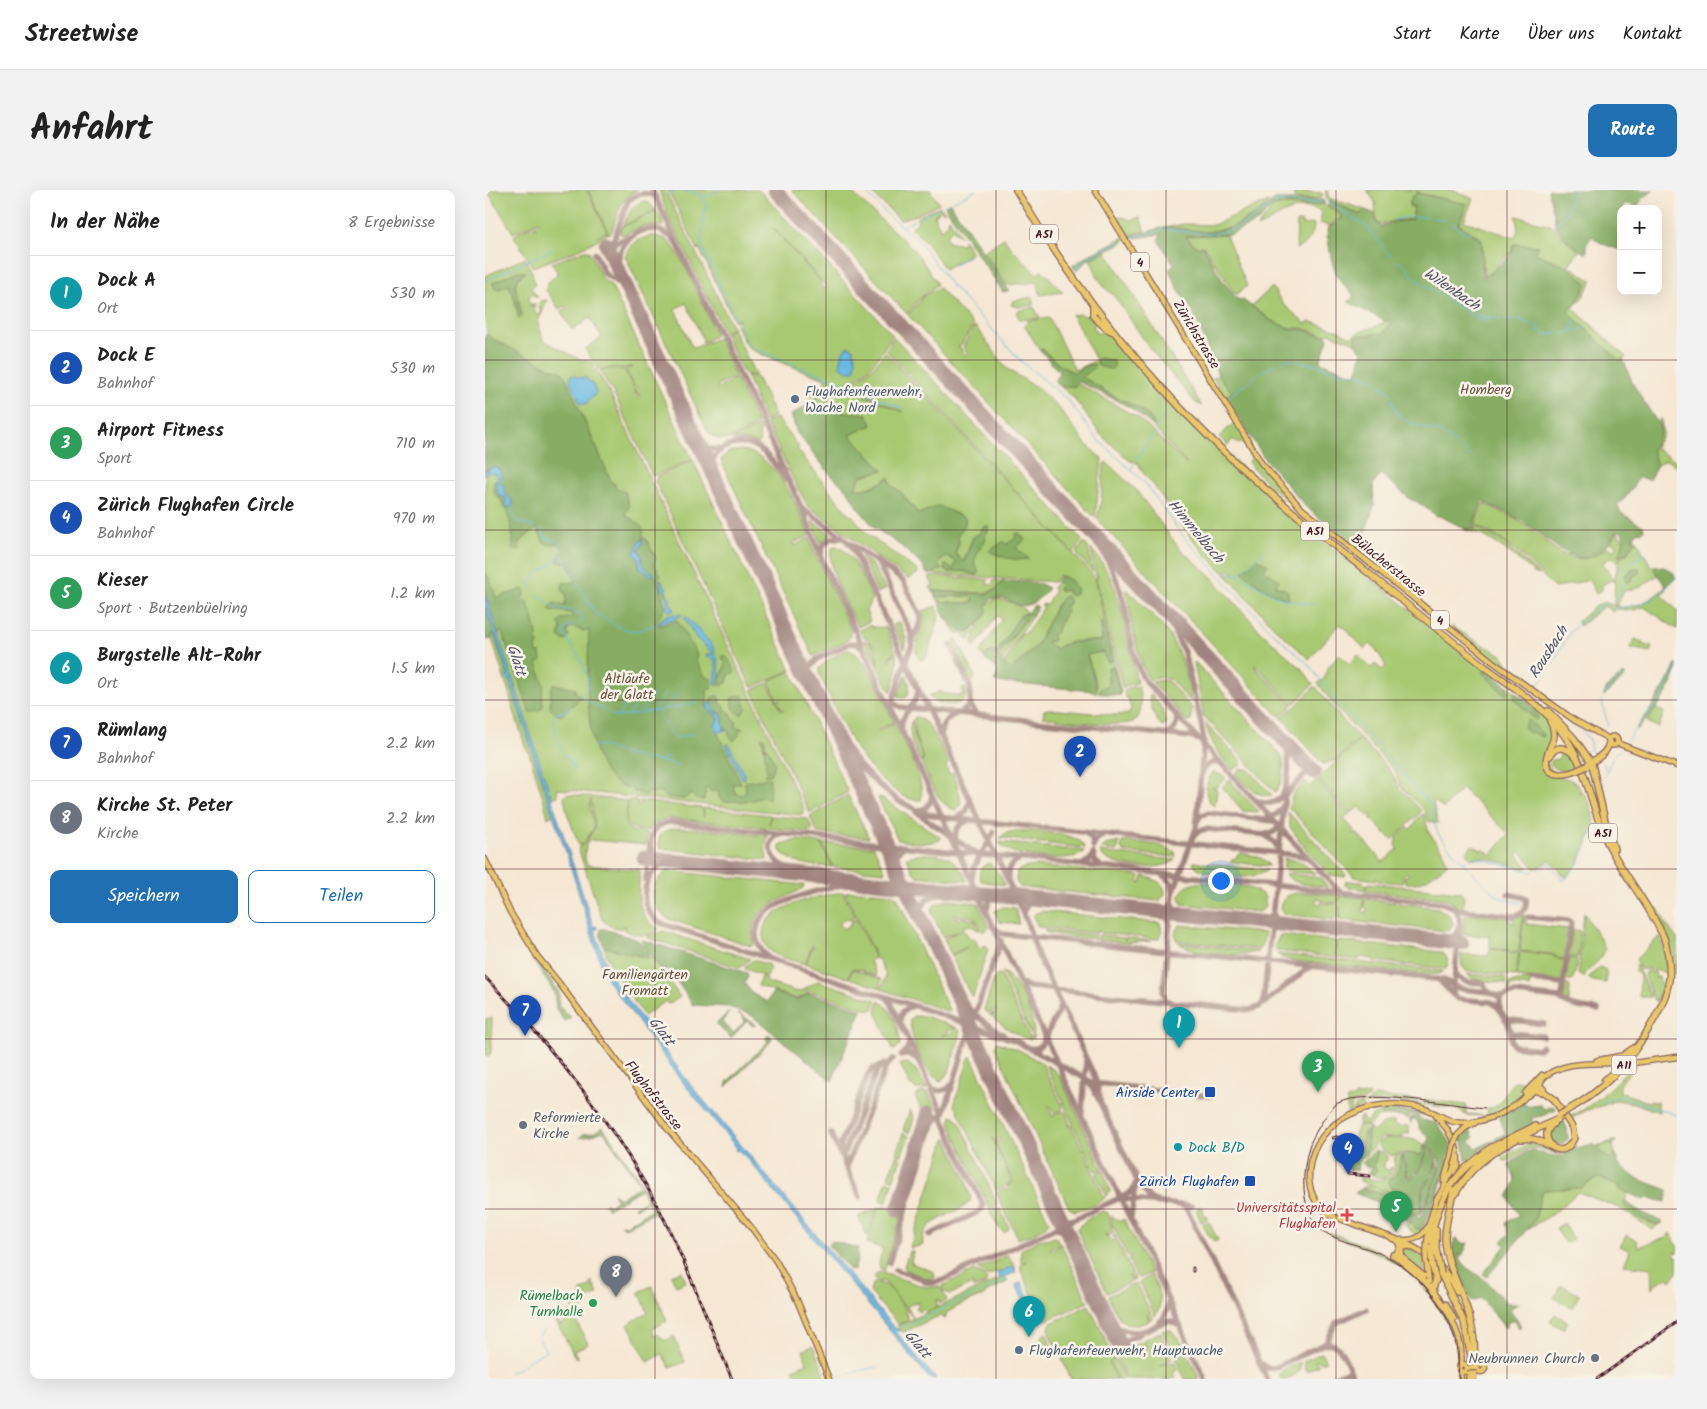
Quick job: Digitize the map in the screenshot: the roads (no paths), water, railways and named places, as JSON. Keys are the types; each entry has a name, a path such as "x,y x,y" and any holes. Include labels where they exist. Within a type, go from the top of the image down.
{"highway":[{"name":"A51","path":"1018,190 1056,252 1092,303 1093,316 1107,329 1116,333 1182,409 1227,454 1267,490 1452,640 1540,706 1559,728 1578,758 1607,841 1661,932 1669,955 1671,976"},
{"name":"A51","path":"1018,190 1065,260 1112,324 1156,376 1211,435 1303,517 1540,706 1561,727 1578,751 1587,772 1603,823 1614,848 1664,930 1671,950 1671,976"},
{"path":"1540,706 1571,733 1589,764 1614,848"},
{"path":"1540,706 1551,722 1554,732 1547,758 1549,768 1553,772 1560,775 1567,774 1589,764 1602,755 1612,742"},
{"path":"1577,769 1558,772 1552,768 1549,759 1554,750 1561,748 1568,749 1578,758"},
{"name":"A11","path":"1466,1371 1475,1350 1472,1328 1448,1257 1445,1241 1446,1224 1451,1203 1465,1178 1486,1158 1511,1142 1559,1118 1596,1092 1622,1067 1640,1043 1663,1002 1671,976"},
{"name":"A11","path":"1567,1112 1590,1100 1607,1087 1635,1057 1665,1007 1671,976"},
{"path":"1597,1061 1618,1057 1631,1051 1663,1002"},
{"path":"1541,1079 1539,1085 1542,1091 1553,1103 1571,1130 1569,1142 1564,1147 1557,1148 1549,1144 1546,1134 1550,1126 1559,1118"},
{"path":"1567,1112 1604,1080"},
{"path":"1511,1142 1523,1138 1532,1138 1558,1150 1565,1148 1571,1143 1574,1135 1572,1127 1554,1099 1534,1086"},
{"path":"1528,1094 1534,1090 1542,1091"},
{"name":"A11","path":"1466,1371 1469,1346 1466,1328 1438,1276 1431,1246 1440,1199 1477,1156 1498,1143 1559,1118"},
{"path":"1446,1224 1458,1170 1456,1137"},
{"path":"1392,1238 1411,1243 1428,1256 1441,1267 1457,1292 1470,1338 1471,1352 1466,1371"},
{"path":"1405,1260 1401,1255 1397,1255 1404,1246 1411,1243"},
{"path":"1430,1283 1438,1276 1432,1264 1431,1246"}],"main road":[{"name":"Zürichstrasse","path":"1095,190 1258,458 1283,488"},
{"name":"Bülacherstrasse","path":"1283,488 1306,512 1473,646 1568,716 1612,742 1677,766"},
{"name":"Flughofstrasse","path":"485,859 515,922 550,975 656,1117 773,1256 792,1289 829,1379"},
{"path":"1517,1104 1541,1079 1564,1066 1677,1057"},
{"path":"1430,1283 1397,1255 1400,1245 1392,1238 1328,1213 1316,1201 1309,1181 1309,1173 1312,1158 1321,1138 1334,1123 1350,1114 1376,1106 1411,1105 1454,1122 1467,1123 1483,1119 1507,1111 1517,1104 1528,1094 1544,1073 1559,1065 1597,1061 1621,1062"},
{"path":"1604,1080 1621,1062"},
{"path":"1411,1243 1422,1235 1429,1224 1455,1166 1456,1137 1442,1122 1426,1110"},
{"path":"1440,1199 1456,1137 1469,1126 1483,1119"},
{"path":"1429,1224 1431,1246 1426,1259 1430,1283"},
{"path":"1405,1260 1430,1283 1451,1312 1461,1339 1466,1371 1462,1379"},
{"path":"1414,1271 1430,1283"},
{"path":"1466,1371 1479,1370 1479,1379"}],"water":[{"path":"849,346 853,348 856,361 854,371 848,371 840,366 843,351"},
{"path":"571,375 582,378 586,377 592,383 596,392 586,404 580,403 570,381"},
{"path":"495,466 501,472 500,483 503,484 505,493 513,502 512,507 505,507 506,498 499,496 496,483 498,476 488,472 485,475 485,471"},
{"path":"643,537 642,545 638,549 644,566 654,576 640,568 638,558 634,554"},
{"path":"659,578 666,587 666,593 670,597 670,604 674,611 669,611 666,608 667,596"},
{"path":"485,594 593,926 598,929 594,929 611,977 689,1083 894,1328 899,1330 897,1333 936,1379 930,1379 746,1157 738,1150 735,1150 737,1148 686,1086 608,981 602,968 510,681 506,677 508,676 506,669 485,604"},
{"path":"668,615 682,615 659,624 659,621"},
{"path":"685,616 714,648 715,655 718,658 719,669 717,685 715,685 716,669 714,659 706,657 707,654 711,655 712,652 697,639 684,618"},
{"path":"713,703 711,706 716,713 722,715 724,729 727,730 717,732 715,725 719,718 708,709 707,705"},
{"path":"728,743 745,779 742,778 726,745"},
{"path":"1013,1266 1016,1272 1000,1279 997,1273"},
{"path":"1021,1282 1030,1301 1025,1303 1016,1285"}],"waterway":[{"name":"Himmelbach","path":"669,194 678,190 708,196 713,195 719,190"},
{"name":"Himmelbach","path":"863,190 890,217 920,242 950,284 1020,360 1068,400 1096,438 1145,483 1182,535 1271,631 1308,664 1334,697 1430,804 1437,831 1455,854 1498,896 1520,903"},
{"path":"952,202 976,190"},
{"path":"1555,225 1565,215 1575,190"},
{"path":"699,194 706,202 701,240 702,247 736,320"},
{"name":"Wilenbach","path":"1273,204 1280,201 1300,203 1323,202"},
{"name":"Wilenbach","path":"1327,202 1336,205 1343,212 1366,226 1391,256"},
{"path":"945,205 949,203"},
{"name":"Wilenbach","path":"1202,233 1220,232 1238,227 1269,206"},
{"path":"920,218 939,208"},
{"path":"1394,220 1407,217 1427,217"},
{"path":"1433,218 1446,220"},
{"path":"903,226 915,220"},
{"path":"1452,222 1460,230 1469,233"},
{"name":"Wilenbach","path":"1162,230 1200,233"},
{"name":"Wilenbach","path":"1132,237 1160,231"},
{"name":"Wilenbach","path":"1090,257 1121,241"},
{"name":"Himmelbach","path":"485,281 553,249"},
{"path":"954,265 970,255"},
{"name":"Wilenbach","path":"1075,270 1086,259"},
{"name":"Wilenbach","path":"1396,261 1406,266 1412,276 1477,320 1489,318"},
{"name":"Wilenbach","path":"1460,308 1461,305 1464,306"},
{"name":"Wilenbach","path":"1474,311 1479,315 1501,320"},
{"name":"Wilenbach","path":"1505,320 1518,321 1521,319 1523,322 1538,326 1538,330 1544,335 1558,333"},
{"name":"Wilenbach","path":"1562,334 1572,331 1575,319"},
{"path":"738,324 749,344 755,349 843,383"},
{"name":"Wilenbach","path":"1573,331 1584,328"},
{"path":"1283,361 1286,359 1318,365 1331,370"},
{"path":"1261,372 1277,364"},
{"path":"1334,370 1362,375 1377,382"},
{"path":"1228,398 1242,386 1247,385 1256,375"},
{"path":"1379,384 1392,394"},
{"path":"847,385 902,408"},
{"path":"1392,399 1396,412 1408,422 1442,433 1457,444"},
{"path":"1156,428 1167,411"},
{"path":"1137,460 1153,434"},
{"path":"1461,447 1471,456"},
{"path":"1131,469 1135,463"},
{"path":"511,507 516,521 536,527"},
{"path":"531,589 530,584 533,577 551,565 559,557 563,549 557,541 546,538 542,530 539,529"},
{"path":"1622,573 1620,569 1644,555 1640,548"},
{"path":"1225,572 1239,575 1263,552"},
{"path":"561,554 568,566"},
{"path":"568,567 595,613 612,623"},
{"path":"1615,603 1625,579 1623,574"},
{"path":"1239,575 1280,598 1314,605"},
{"name":"Rousbach","path":"1615,608 1636,606 1650,600 1677,577"},
{"path":"537,595 554,607 574,611 582,615 580,624"},
{"name":"Rousbach","path":"1579,624 1603,603 1611,608"},
{"path":"613,624 631,631 657,624"},
{"path":"575,625 563,630 587,674 588,683 586,691 581,698"},
{"name":"Rousbach","path":"1536,689 1572,630 1577,626"},
{"path":"1627,740 1663,696 1663,692 1677,667"},
{"path":"1603,695 1621,676"},
{"path":"641,712 655,693"},
{"path":"654,709 666,693"},
{"path":"666,708 678,693"},
{"path":"629,715 640,696"},
{"path":"584,697 589,702 606,711"},
{"path":"1601,699 1608,725"},
{"path":"608,712 618,717 699,703"},
{"path":"618,717 625,705"},
{"path":"562,750 555,728 555,714 566,711 571,707"},
{"path":"657,710 666,726"},
{"name":"Rousbach","path":"1562,718 1581,730 1588,738 1591,751 1596,755"},
{"path":"667,728 675,738 694,734"},
{"path":"593,745 604,746 617,751"},
{"path":"1604,777 1614,755 1621,750"},
{"path":"564,753 577,772"},
{"path":"621,753 642,758"},
{"path":"661,761 669,756"},
{"path":"644,758 679,765"},
{"name":"Rousbach","path":"1603,763 1606,769"},
{"path":"1603,782 1606,814"},
{"path":"1590,838 1595,825"},
{"path":"1538,870 1549,863 1565,880 1579,863 1589,840"},
{"path":"1472,859 1477,858 1533,872"},
{"name":"Himmelbach","path":"1462,861 1469,860"},
{"path":"1602,1102 1621,1096 1677,1115"},
{"path":"1521,1110 1538,1109"},
{"name":"Glatt","path":"901,1328 1008,1279"},
{"path":"557,1313 565,1302"},
{"path":"539,1336 545,1328"},
{"path":"509,1372 518,1369 546,1351 539,1339"},
{"path":"848,1373 877,1367"},
{"path":"836,1379 846,1374"}],"tram line":[{"path":"1459,1379 1455,1339 1448,1321 1432,1295 1411,1273 1399,1264 1374,1251 1329,1235 1318,1227 1313,1221 1307,1206 1304,1190 1304,1173 1311,1142 1326,1116 1338,1103 1367,1097 1431,1101 1485,1108"}],"railway":[{"path":"485,977 558,1059 624,1148 643,1179 670,1231 732,1379"},
{"path":"1333,1138 1337,1137"},
{"path":"1348,1174 1370,1176"},
{"path":"1597,1379 1677,1322"}],"place":[{"name":"Flughafenfeuerwehr, Wache Nord","path":"795,399"},
{"name":"Dock E","path":"1080,777"},
{"name":"Rümlang","path":"525,1036"},
{"name":"Dock A","path":"1179,1048"},
{"name":"Airside Center","path":"1210,1092"},
{"name":"Airport Fitness","path":"1318,1092"},
{"name":"Reformierte Kirche","path":"523,1125"},
{"name":"Dock B/D","path":"1178,1147"},
{"name":"Zürich Flughafen Circle","path":"1348,1174"},
{"name":"Zürich Flughafen","path":"1250,1181"},
{"name":"Universitätsspital Flughafen","path":"1347,1215"},
{"name":"Kieser","path":"1396,1232"},
{"name":"Kirche St. Peter","path":"616,1297"},
{"name":"Rümelbach Turnhalle","path":"593,1303"},
{"name":"Burgstelle Alt-Rohr","path":"1029,1337"},
{"name":"Flughafenfeuerwehr, Hauptwache","path":"1019,1350"},
{"name":"Neubrunnen Church","path":"1595,1358"}],"park label":[{"name":"Homberg","path":"1486,389"},
{"name":"Altläufe der Glatt","path":"627,686"},
{"name":"Familiengärten Fromatt","path":"645,982"}]}
